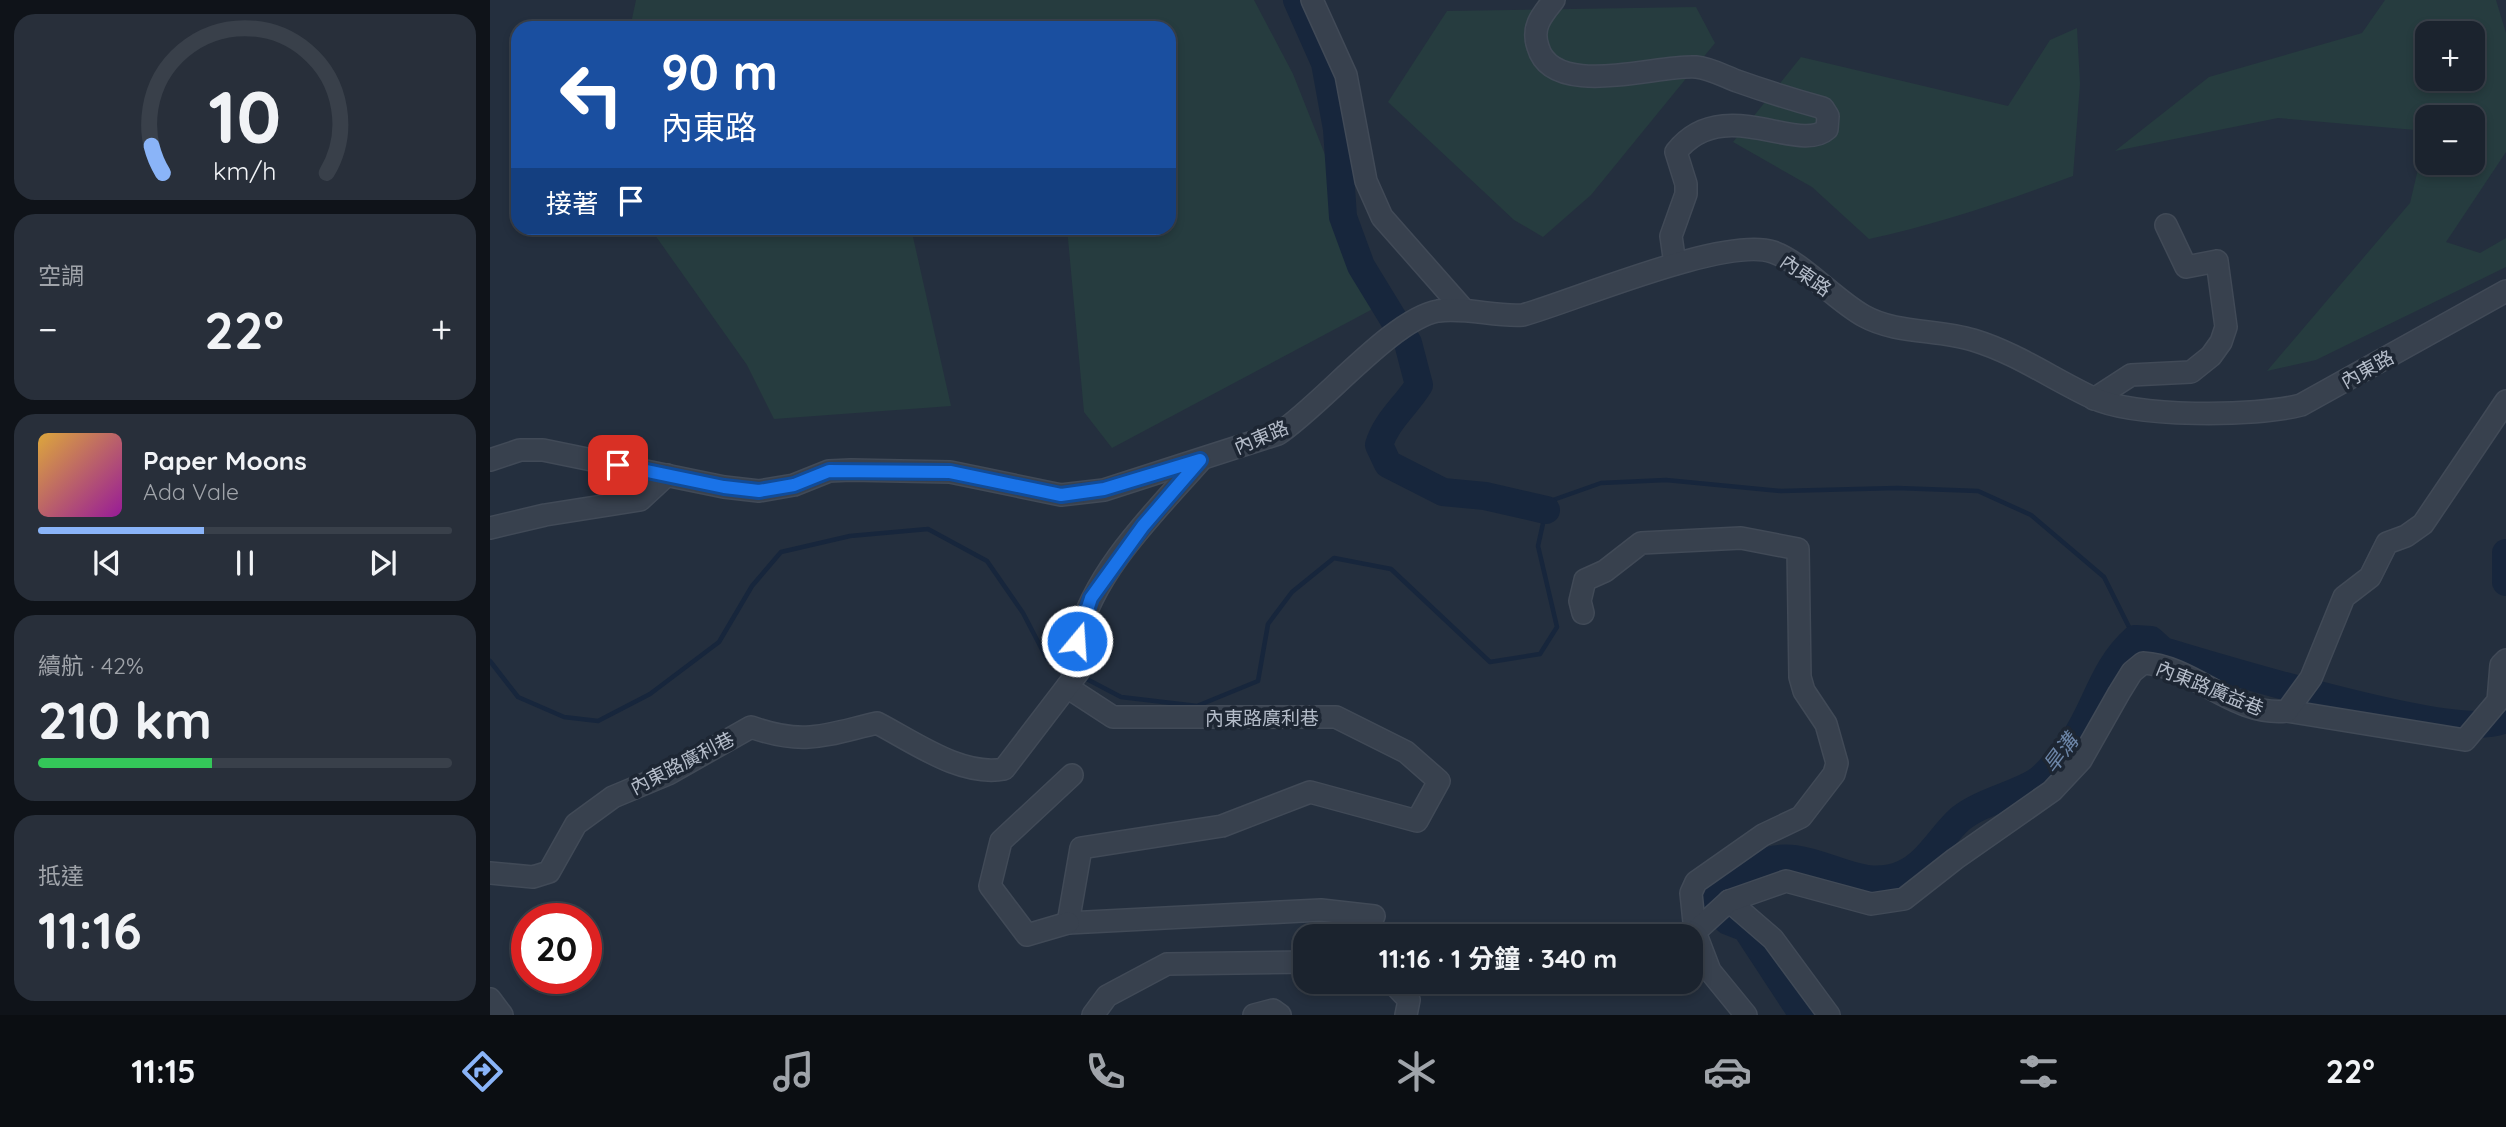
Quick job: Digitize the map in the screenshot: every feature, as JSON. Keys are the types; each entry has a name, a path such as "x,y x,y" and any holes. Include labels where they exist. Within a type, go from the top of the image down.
{"street":[{"path":"1312,0 1346,75 1366,181 1382,217 1464,310"},
{"path":"1554,0 1540,17 1536,42 1538,51 1562,72 1591,77 1697,67 1824,107 1828,116 1827,130 1810,136 1751,125 1708,128 1688,136 1676,152 1686,184 1686,194 1671,236 1675,264"},
{"path":"2094,399 2131,375 2191,372 2211,356 2221,342 2226,327 2217,261 2186,267 2166,225"},
{"name":"內東路","path":"490,460 520,450 543,450 759,491 794,485 829,471 950,472 1061,495 1104,489 1278,434 1301,419 1403,328 1437,311 1464,310 1501,316 1523,315 1675,264 1736,252 1773,252 1866,317 1915,330 1970,339 2002,350 2094,399 2149,411 2277,411 2301,405 2506,291"},
{"name":"內東路廣益巷","path":"1703,925 1729,901 1786,881 1871,904 1904,899 2052,791 2081,761 2119,692 2132,672 2143,663 2159,664 2196,678 2237,703 2269,713 2287,711 2311,678 2344,597 2370,577 2387,542 2406,536 2423,524 2506,401"},
{"name":"內東路廣利巷","path":"490,873 533,877 549,872 576,824 613,797 668,774 751,727 774,735 806,740 877,723 943,757 986,772 1004,769 1079,671 1077,641 1091,598 1143,526 1200,460"},
{"path":"490,528 545,514 640,500 667,475"},
{"path":"1583,613 1580,601 1585,580 1605,571 1641,543 1741,538 1798,549 1800,677 1804,691 1826,724 1837,762 1834,774 1801,817 1763,835 1702,874 1691,893 1694,924"},
{"path":"2287,711 2465,740 2498,701 2501,665 2506,660"},
{"name":"內東路廣利巷","path":"1067,687 1113,717 1336,717 1406,752 1439,781 1417,821 1310,792 1222,825 1081,848 1068,923"},
{"path":"1072,775 1001,841 990,886 1027,935 1068,923 1321,910 1374,916"},
{"path":"1729,901 1773,939 1829,1015"},
{"path":"1703,953 1710,971 1746,1015"},
{"path":"1093,1015 1107,996 1167,964 1293,962"},
{"path":"1403,994 1409,1000 1406,1015"},
{"path":"490,999 502,1015"},
{"path":"1254,1015 1273,1010 1280,1015"}],"green space":[{"path":"636,0 1254,0 1293,74 1384,303 1112,448 1084,412 1068,235 1176,235 1176,21 632,21"},
{"path":"2385,0 2496,0 2506,33 2506,152 2446,242 2480,253 2506,238 2506,267 2316,360 2267,371 2410,203 2417,175 2485,175 2485,105 2415,105 2415,130 2278,118 2115,151 2209,77 2362,33"},
{"path":"1696,7 1715,43 1591,195 1543,237 1514,220 1388,102 1447,11"},
{"path":"2077,28 2080,84 2073,176 1997,203 1869,239 1812,187 1733,142 1801,57 2008,106 2050,40"},
{"path":"655,235 913,235 951,406 774,419 747,365"}],"waterway":[{"path":"1297,0 1325,63 1337,129 1343,217 1361,266 1408,343 1419,385 1382,436 1379,445 1388,464 1443,492 1485,496 1546,510"},
{"path":"1081,676 1121,697 1197,706 1258,681 1268,624 1292,592 1334,558 1391,569 1490,662 1540,654 1557,627 1538,546 1546,510 1553,500 1601,483 1666,480 1781,491 1897,488 1978,491 2031,515 2104,577 2135,639"},
{"path":"490,661 518,697 564,717 598,721 650,694 719,642 752,586 781,552 850,536 928,529 987,561 1023,613 1047,659 1070,671"},
{"name":"旱溝","path":"2506,553 2506,582"},
{"name":"旱溝","path":"1803,1015 1746,928 1728,921 1710,905 1713,890 1751,866 1784,858 1875,880 1903,874 1912,869 1927,857 1953,826 1968,813 2027,787 2049,770 2078,734 2106,677 2123,651 2135,639 2151,640 2163,651 2233,672 2395,713 2483,724 2506,718"}],"route":[{"path":"618,465 724,487 759,491 794,485 829,471 851,470 950,472 1061,495 1104,489 1200,460 1143,526 1091,598 1077,641"}]}
